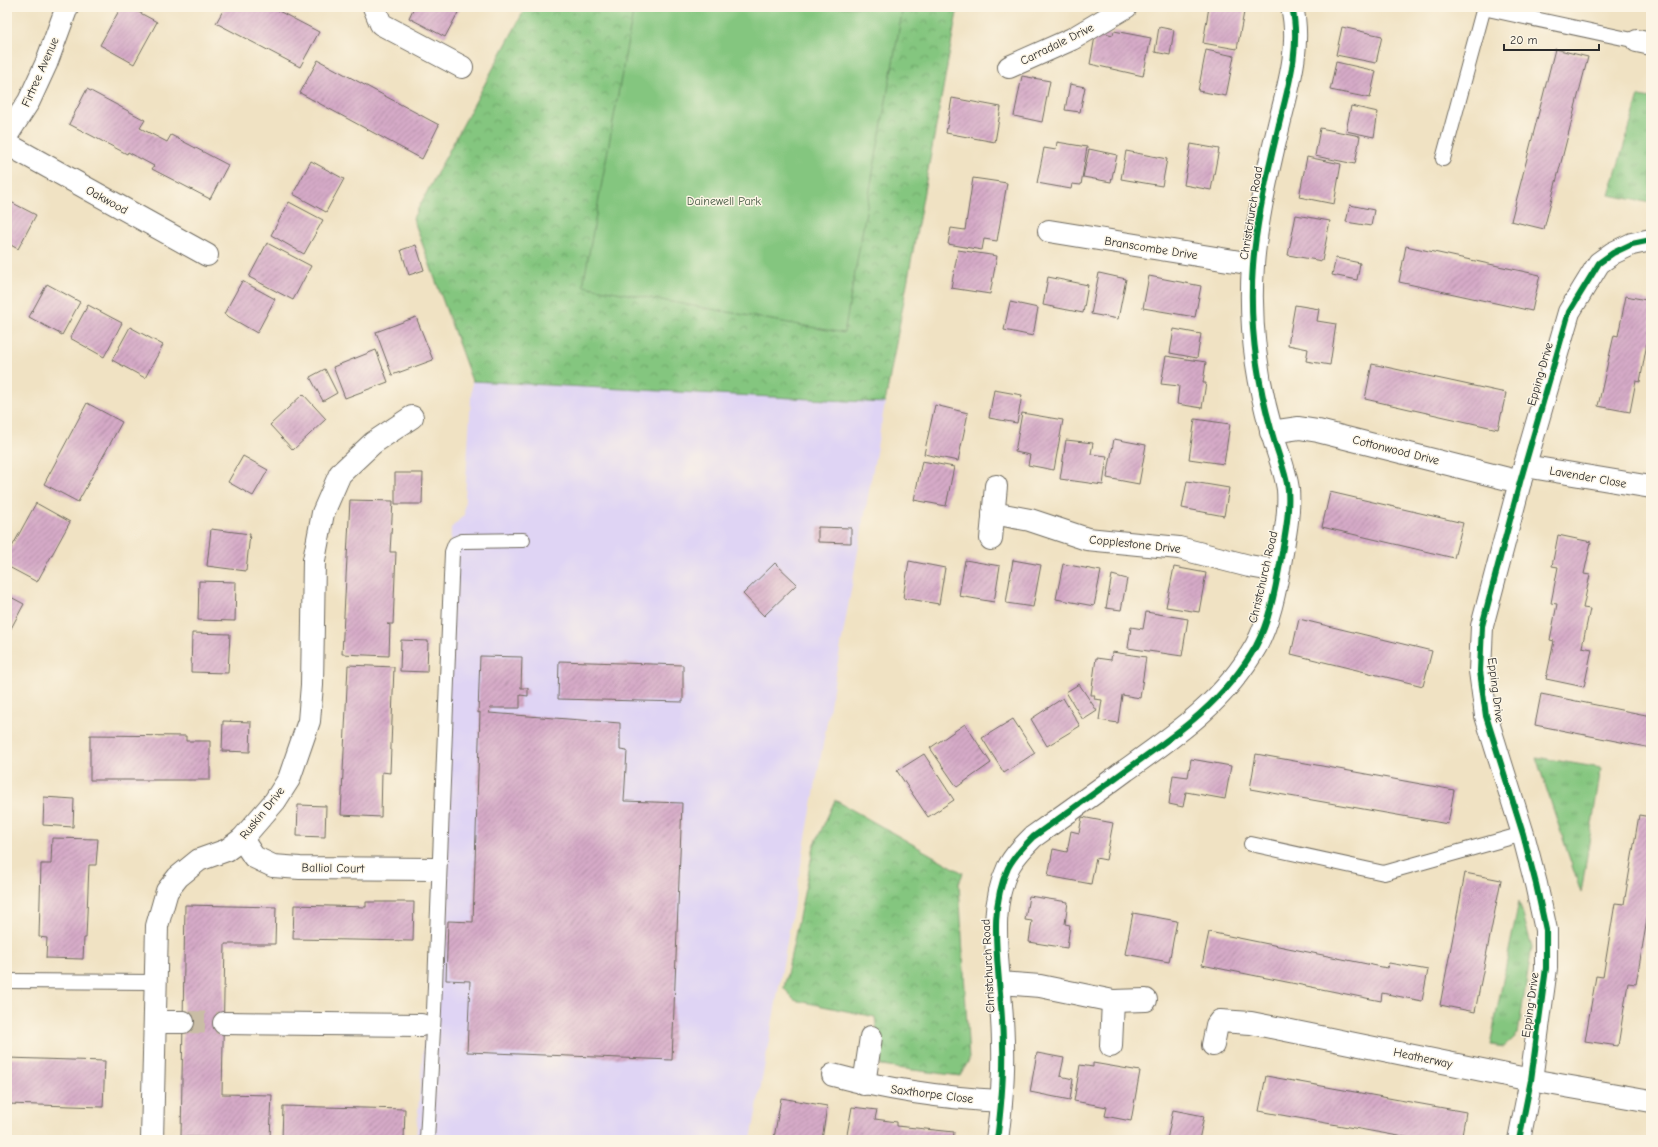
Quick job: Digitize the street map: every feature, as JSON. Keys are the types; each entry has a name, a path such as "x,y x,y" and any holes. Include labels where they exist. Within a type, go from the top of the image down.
{"street":[{"name":"Firtree Avenue","path":"7,135 29,101 46,64 67,7"},
{"path":"374,7 381,24 462,67"},
{"name":"Carradale Drive","path":"1009,67 1072,39 1126,7"},
{"name":"Christchurch Road","path":"997,1140 1001,1101 1003,1046 1000,983 995,936 997,909 1001,886 1009,867 1018,853 1034,837 1170,739 1212,704 1236,677 1257,645 1267,619 1287,526 1288,490 1283,465 1271,432 1258,375 1253,343 1253,264 1272,155 1293,61 1296,35 1292,7"},
{"name":"Oakwood","path":"7,144 206,255"},
{"name":"Branscombe Drive","path":"1049,231 1253,264"},
{"name":"Epping Drive","path":"1519,1140 1531,1080 1546,968 1546,930 1523,834 1486,716 1480,671 1482,626 1569,312 1581,290 1599,263 1613,253 1632,244 1651,240"},
{"name":"Ruskin Drive","path":"152,1140 157,926 167,891 178,877 198,860 227,850 242,839 275,801 289,779 309,721 312,685 314,560 323,513 340,474 373,443 412,416"},
{"name":"Cottonwood Drive","path":"1271,432 1299,428 1318,431 1523,474"},
{"name":"Lavender Close","path":"1523,474 1651,487"},
{"path":"990,539 996,486"},
{"name":"Copplestone Drive","path":"993,513 1030,520 1087,539 1179,548 1249,566 1278,571"},
{"name":"Balliol Court","path":"242,839 254,856 273,866 300,868 435,869"},
{"path":"1000,983 1040,986 1113,1001 1146,1000"},
{"path":"1111,1046 1113,1001"},
{"name":"Heatherway","path":"1213,1045 1217,1025 1220,1021 1251,1023 1531,1080 1651,1101"},
{"path":"155,1022 183,1022"},
{"path":"224,1023 421,1025"},
{"path":"864,1084 871,1037"},
{"name":"Saxthorpe Close","path":"833,1075 864,1084 930,1095 1001,1101"}],"lane":[{"path":"1443,159 1484,7 1644,42"},
{"path":"427,1140 434,1011 452,552 455,544 462,541 523,540"},
{"path":"1251,844 1384,873 1523,834"},
{"path":"7,981 156,982"}],"shaded area":[{"path":"472,381 885,403 751,1140 416,1140 422,1060 430,985 451,528 464,515"}],"green space":[{"name":"Dainewell Park","path":"526,7 958,7 885,403 472,381 413,218"},
{"path":"634,7 903,7 844,333 583,286"},
{"path":"1639,96 1651,98 1651,203 1609,195"},
{"path":"1536,757 1601,768 1581,893"},
{"path":"835,800 963,873 959,883 969,1060 960,1076 881,1066 875,1017 794,1000 784,988 814,846"},
{"path":"1519,901 1532,947 1518,1034 1504,1047 1490,1045"}],"building":[{"path":"121,7 129,7 157,22 134,64 100,45"},
{"path":"225,7 271,7 319,32 300,67 216,23"},
{"path":"414,7 461,7 445,37 409,18"},
{"path":"1209,7 1245,7 1237,49 1203,43"},
{"path":"1159,27 1174,30 1170,55 1155,52"},
{"path":"1342,27 1382,36 1376,63 1336,55"},
{"path":"1096,31 1113,35 1114,31 1151,38 1143,76 1090,64"},
{"path":"1555,49 1588,57 1544,229 1511,221"},
{"path":"1206,50 1234,56 1226,96 1198,91"},
{"path":"318,60 439,125 422,159 300,93"},
{"path":"1336,62 1376,71 1370,98 1330,90"},
{"path":"1022,76 1050,81 1042,122 1014,116"},
{"path":"1070,84 1085,87 1080,112 1065,110"},
{"path":"87,89 145,120 140,128 167,142 171,135 228,165 210,199 152,169 154,166 128,152 127,154 69,124"},
{"path":"952,98 1001,107 995,142 946,133"},
{"path":"1351,106 1378,112 1374,137 1346,131"},
{"path":"1320,128 1360,136 1355,164 1315,156"},
{"path":"1057,142 1087,147 1081,185 1072,184 1071,189 1037,183 1044,148 1056,150"},
{"path":"1191,144 1219,149 1211,190 1184,185"},
{"path":"1089,149 1117,155 1111,182 1083,177"},
{"path":"1126,151 1167,159 1162,186 1121,179"},
{"path":"1307,157 1341,164 1334,204 1299,197"},
{"path":"311,161 344,179 326,212 293,194"},
{"path":"973,178 1007,183 997,241 984,239 982,250 948,244 951,228 965,230"},
{"path":"7,200 36,215 18,249 7,243"},
{"path":"289,202 323,220 304,254 271,235"},
{"path":"1350,205 1374,210 1371,226 1346,222"},
{"path":"1296,215 1330,221 1322,261 1288,255"},
{"path":"267,243 311,266 293,300 249,277"},
{"path":"416,245 424,270 409,275 401,250"},
{"path":"1406,246 1540,275 1532,311 1399,282"},
{"path":"958,250 997,256 990,294 951,288"},
{"path":"1336,258 1360,263 1357,280 1332,275"},
{"path":"1099,273 1126,279 1118,319 1091,314"},
{"path":"1149,276 1201,286 1195,317 1143,308"},
{"path":"1048,277 1088,285 1083,313 1043,305"},
{"path":"242,281 275,299 257,333 224,314"},
{"path":"47,284 80,302 62,335 29,317"},
{"path":"1626,296 1651,301 1651,343 1647,343 1640,382 1636,381 1630,412 1598,406 1614,335 1618,336"},
{"path":"1010,302 1038,308 1033,336 1004,330"},
{"path":"88,305 122,323 104,357 70,338"},
{"path":"1295,305 1319,309 1317,321 1336,324 1330,365 1306,361 1308,349 1288,345"},
{"path":"416,317 433,360 392,375 376,332"},
{"path":"130,327 163,345 145,378 112,360"},
{"path":"1174,329 1201,334 1197,358 1170,353"},
{"path":"376,350 388,382 345,398 333,367"},
{"path":"1166,356 1206,362 1203,383 1206,383 1202,408 1177,404 1179,386 1161,384"},
{"path":"1372,364 1506,393 1498,429 1365,399"},
{"path":"325,369 337,393 323,401 310,377"},
{"path":"994,390 1022,395 1017,423 989,418"},
{"path":"303,394 326,419 293,450 270,425"},
{"path":"87,403 122,422 78,502 44,484"},
{"path":"935,405 968,413 958,461 924,454"},
{"path":"1022,413 1063,420 1054,470 1028,465 1030,455 1015,452"},
{"path":"1195,419 1230,424 1224,464 1189,459"},
{"path":"1114,439 1146,445 1139,484 1107,478"},
{"path":"1066,440 1093,443 1091,454 1107,456 1103,485 1060,479"},
{"path":"243,456 268,470 253,496 228,482"},
{"path":"922,461 954,467 946,506 914,500"},
{"path":"395,473 423,473 422,504 395,504"},
{"path":"1187,481 1229,488 1224,516 1182,508"},
{"path":"1330,492 1463,523 1454,558 1322,527"},
{"path":"350,500 393,501 390,552 396,552 393,624 387,624 390,625 389,656 342,654"},
{"path":"36,503 70,522 37,582 7,566 7,556"},
{"path":"818,527 851,528 851,543 818,542"},
{"path":"211,529 250,534 246,571 207,566"},
{"path":"1558,535 1591,542 1584,574 1590,575 1583,608 1590,609 1582,647 1592,649 1584,687 1546,679 1554,641 1550,640 1557,604 1551,603 1558,567 1552,566"},
{"path":"965,560 1000,566 994,602 959,596"},
{"path":"1013,560 1041,565 1033,607 1006,603"},
{"path":"909,561 945,568 939,604 903,598"},
{"path":"775,563 797,584 764,616 743,594"},
{"path":"1063,564 1101,571 1094,606 1056,599"},
{"path":"1174,567 1206,573 1199,612 1166,607"},
{"path":"1112,575 1127,579 1121,610 1106,608"},
{"path":"199,581 236,582 235,621 198,620"},
{"path":"7,595 24,604 7,636"},
{"path":"1146,612 1188,619 1182,656 1128,648 1131,627 1143,629"},
{"path":"1299,619 1432,651 1423,686 1291,654"},
{"path":"192,633 230,634 228,673 191,672"},
{"path":"401,640 428,641 427,672 400,671"},
{"path":"1112,652 1146,657 1140,698 1122,695 1118,723 1099,720 1102,700 1094,699 1095,695 1091,695 1096,658 1111,660"},
{"path":"480,656 522,657 521,688 528,688 528,696 520,695 520,708 490,708 489,713 620,723 620,750 627,751 624,801 682,803 672,1060 467,1052 470,981 446,980 448,921 473,922 480,712 478,713"},
{"path":"559,661 683,665 683,702 558,699"},
{"path":"348,665 394,667 390,773 382,772 381,817 341,815"},
{"path":"1079,684 1097,711 1083,720 1066,692"},
{"path":"1541,694 1651,716 1651,748 1535,725"},
{"path":"1063,698 1080,726 1047,746 1031,719"},
{"path":"1013,719 1035,753 1004,773 982,738"},
{"path":"223,721 251,722 250,752 222,751"},
{"path":"965,724 991,763 957,787 930,748"},
{"path":"90,735 186,736 186,741 210,741 210,780 90,780"},
{"path":"924,754 954,800 928,817 897,771"},
{"path":"1256,754 1454,790 1448,824 1250,789"},
{"path":"1191,759 1231,766 1225,799 1186,792 1183,807 1169,804 1173,775 1188,777"},
{"path":"44,797 74,799 73,827 43,825"},
{"path":"298,805 326,806 325,837 297,836"},
{"path":"1639,815 1651,817 1651,915 1648,914 1636,984 1628,983 1618,1046 1585,1041 1596,976 1603,977 1615,903 1624,904"},
{"path":"1082,817 1113,823 1106,860 1096,858 1091,884 1048,876 1053,849 1067,852 1071,831 1079,833"},
{"path":"52,838 98,839 96,865 89,865 86,938 84,938 83,959 46,958 47,938 39,937 41,864 51,864"},
{"path":"1465,873 1501,880 1475,1012 1440,1005"},
{"path":"1029,896 1068,902 1065,924 1070,925 1067,948 1029,942 1032,921 1025,920"},
{"path":"366,902 414,902 413,941 293,939 294,905 366,907"},
{"path":"185,905 276,907 275,944 225,944 222,1094 272,1095 270,1138 181,1137"},
{"path":"1133,913 1177,921 1169,962 1125,954"},
{"path":"1209,932 1387,968 1389,963 1428,970 1422,1001 1382,993 1381,1001 1202,965"},
{"path":"1037,1053 1064,1058 1060,1076 1073,1079 1070,1100 1030,1092"},
{"path":"7,1058 105,1061 103,1107 7,1104"},
{"path":"1093,1063 1140,1071 1131,1121 1105,1116 1107,1107 1074,1101 1080,1065 1093,1067"},
{"path":"1266,1076 1466,1112 1461,1140 1421,1140 1259,1111"},
{"path":"781,1098 827,1106 822,1140 786,1140 774,1138"},
{"path":"283,1106 405,1109 404,1140 282,1140"},
{"path":"852,1107 877,1110 875,1119 897,1122 897,1126 954,1132 953,1140 846,1140"},
{"path":"1173,1110 1204,1116 1199,1140 1167,1140"}],"tunnel":[{"path":"183,1022 224,1023"}],"cycle path":[{"path":"997,1140 1002,1093 1003,1058 996,924 999,896 1010,864 1016,855 1033,837 1181,730 1198,716 1229,684 1243,666 1261,637 1271,606 1286,527 1288,489 1261,389 1253,327 1252,286 1254,249 1262,199 1292,71 1295,39 1295,23 1292,7"},
{"path":"1519,1140 1531,1080 1546,968 1546,930 1523,834 1486,716 1480,671 1482,626 1520,482 1569,312 1599,263 1613,253 1632,244 1651,240"}]}
